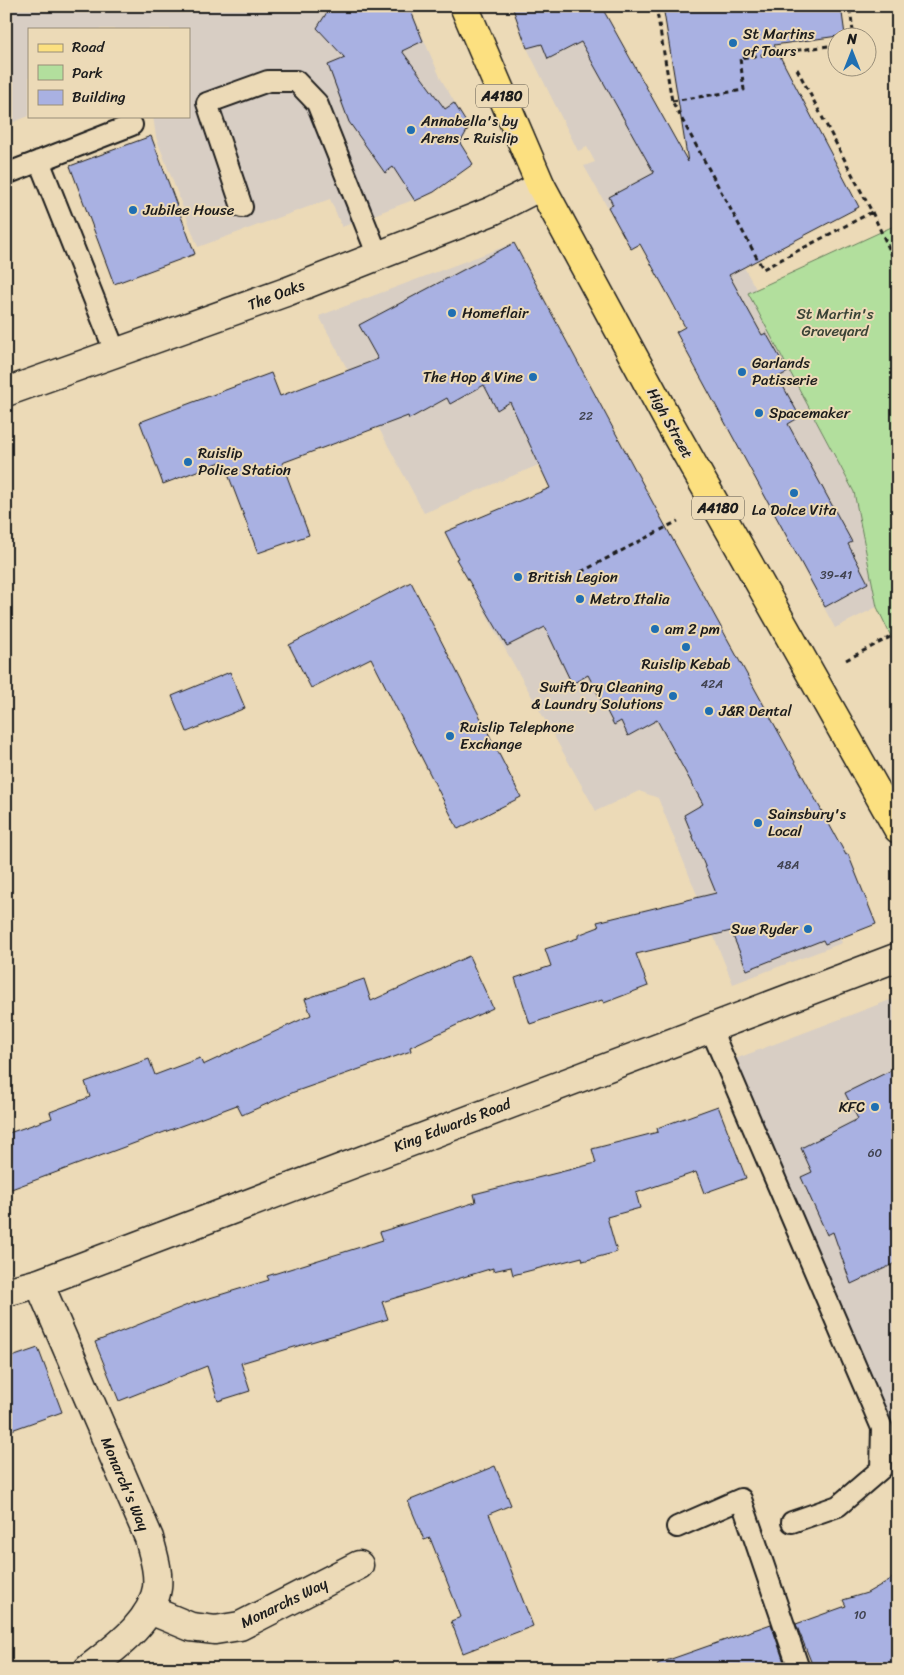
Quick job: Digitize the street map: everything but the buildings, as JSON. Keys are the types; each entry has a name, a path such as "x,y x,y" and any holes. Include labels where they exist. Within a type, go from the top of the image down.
{"main road":[{"name":"High Street","path":"464,6 541,186 670,424 898,829"}],"street":[{"name":"The Oaks","path":"6,392 286,292 492,211 541,186"},
{"name":"King Edwards Road","path":"6,1292 39,1283 898,957"},
{"name":"Monarch's Way","path":"39,1283 149,1538 155,1562 156,1588 150,1610 134,1630 88,1669"},
{"name":"Monarchs Way","path":"150,1610 191,1627 215,1630 240,1626 359,1565"}],"lane":[{"path":"242,207 208,103 268,81 296,81 317,103 378,256"},
{"path":"6,174 132,125"},
{"path":"39,161 116,354"},
{"path":"710,1027 882,1428 881,1469 838,1506 792,1522"},
{"path":"677,1526 741,1499 799,1669"}],"path":[{"path":"656,6 672,101 762,269 872,212"},
{"path":"850,9 853,28"},
{"path":"672,101 744,90 740,58 826,46"},
{"path":"797,69 872,212 898,268"},
{"path":"581,572 678,521"},
{"path":"846,660 898,633"}],"shaded area":[{"path":"6,6 409,6 441,79 469,127 464,133 466,135 462,140 462,146 473,164 434,192 342,227 330,199 198,247 156,137 153,118 190,118 190,28 28,28 28,116 6,125"},
{"path":"512,6 601,6 756,289 749,293 854,492 877,607 835,628 676,332 685,327 671,300 640,244 631,249 584,166 595,162 587,147 578,151 527,48"},
{"path":"514,243 615,433 424,513 319,316"},
{"path":"559,484 664,525 838,842 848,854 876,924 840,938 842,943 733,984 658,798 639,791 596,811 495,631 445,532"},
{"path":"898,997 898,1450 868,1390 722,1064"}],"green space":[{"name":"St Martin's Graveyard","path":"898,224 898,651 877,607 854,492 748,293"}],"place":[{"name":"St Martins of Tours","path":"733,43"},
{"name":"Annabella's by Arens - Ruislip","path":"411,130"},
{"name":"Jubilee House","path":"133,210"},
{"name":"Homeflair","path":"452,313"},
{"name":"Garlands Patisserie","path":"742,372"},
{"name":"The Hop & Vine","path":"533,377"},
{"name":"Spacemaker","path":"759,413"},
{"name":"Ruislip Police Station","path":"188,462"},
{"name":"La Dolce Vita","path":"794,493"},
{"name":"British Legion","path":"518,577"},
{"name":"Metro Italia","path":"580,599"},
{"name":"am 2 pm","path":"655,629"},
{"name":"Ruislip Kebab","path":"686,647"},
{"name":"Swift Dry Cleaning & Laundry Solutions","path":"673,696"},
{"name":"J&R Dental","path":"709,711"},
{"name":"Ruislip Telephone Exchange","path":"450,736"},
{"name":"Sainsbury's Local","path":"758,823"},
{"name":"Sue Ryder","path":"808,929"},
{"name":"KFC","path":"875,1107"}]}
